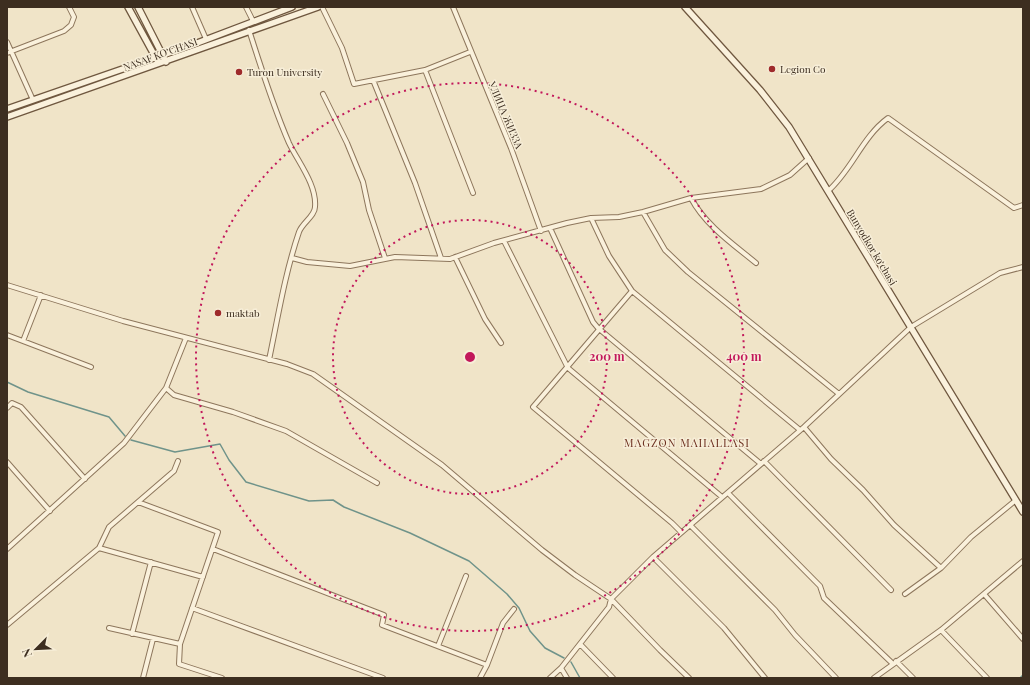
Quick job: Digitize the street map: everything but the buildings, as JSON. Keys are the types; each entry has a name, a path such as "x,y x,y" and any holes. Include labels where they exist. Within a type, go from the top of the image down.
{"main road":[{"path":"128,7 159,65"},
{"path":"138,7 166,62"},
{"name":"NASAF KO‘CHASI","path":"7,109 206,40 292,7"},
{"name":"NASAF KO‘CHASI","path":"7,117 159,65 249,30 318,7"},
{"name":"Bunyodkor koʻchasi","path":"684,7 760,90 789,127 1023,512"}],"street":[{"path":"9,52 64,30 71,25 74,17 69,7"},
{"path":"192,7 206,40"},
{"path":"246,7 253,21"},
{"path":"322,7 342,48 354,84 425,70 470,52"},
{"name":"УЛИЦА ЖИЗЗА","path":"453,7 470,52 511,148 541,231"},
{"path":"249,30 272,99 289,143 311,186 315,201 315,209 299,230 269,360"},
{"path":"7,42 9,52 33,100"},
{"path":"425,70 473,193"},
{"path":"373,80 410,169 441,258"},
{"path":"323,94 347,142 363,182 369,210 385,258"},
{"path":"828,191 837,183 872,131 888,118 1014,208 1023,205"},
{"path":"292,258 307,262 350,266 385,258 455,257 504,241 591,218 619,217 643,212 691,198 761,189 790,175 809,158"},
{"path":"691,198 695,206 720,233 756,263"},
{"path":"643,212 665,250 688,272 840,394"},
{"path":"591,218 609,256 632,291 802,429 863,490 894,525 941,568"},
{"path":"550,228 593,322 598,328 763,462 891,590"},
{"path":"504,241 568,368 722,497"},
{"path":"455,257 485,319 501,343"},
{"path":"550,678 561,668 610,607 611,599 653,557 802,429 910,327 1000,273 1023,266"},
{"path":"7,285 123,321 269,360 313,374 442,465 542,550 575,575 611,599 660,650 690,678"},
{"path":"632,291 598,328 568,368 533,407 681,532"},
{"path":"23,341 41,295"},
{"path":"7,335 91,367"},
{"path":"7,541 9,547 124,443 166,388 186,338"},
{"path":"166,388 174,395 233,412 286,431 377,483"},
{"path":"7,408 12,403 21,407 85,479"},
{"path":"7,625 99,548 109,527 174,472 178,461"},
{"path":"7,462 50,511"},
{"path":"728,493 820,586 824,598 913,678"},
{"path":"905,594 941,568 971,537 1016,500"},
{"path":"138,502 218,532 180,644 179,664 222,678"},
{"path":"690,524 775,610 795,635 836,678"},
{"path":"99,548 203,577"},
{"path":"213,548 384,615 382,625 487,665"},
{"path":"653,557 724,628 765,678"},
{"path":"874,678 894,662 941,630 1023,561"},
{"path":"132,634 151,562"},
{"path":"438,646 466,576"},
{"path":"984,594 1023,639"},
{"path":"192,608 383,678"},
{"path":"480,678 487,665 503,623 514,609"},
{"path":"109,628 180,644"},
{"path":"941,630 987,678"},
{"path":"143,678 153,639"},
{"path":"580,644 613,678"},
{"path":"561,668 566,678"}],"waterway":[{"path":"7,382 28,392 109,417 125,436"},
{"path":"131,440 175,452 220,444 229,460 246,482 309,501 333,500 344,507 410,533 469,561 507,594 519,608 530,631 545,648 564,658"},
{"path":"571,662 580,678"},
{"path":"1020,678 1023,675"}],"place":[{"name":"Legion Co","path":"772,69"},
{"name":"Turon University","path":"239,72"},
{"name":"maktab","path":"218,313"}],"district":[{"name":"MAGZON MAHALLASI","path":"687,443"}]}
